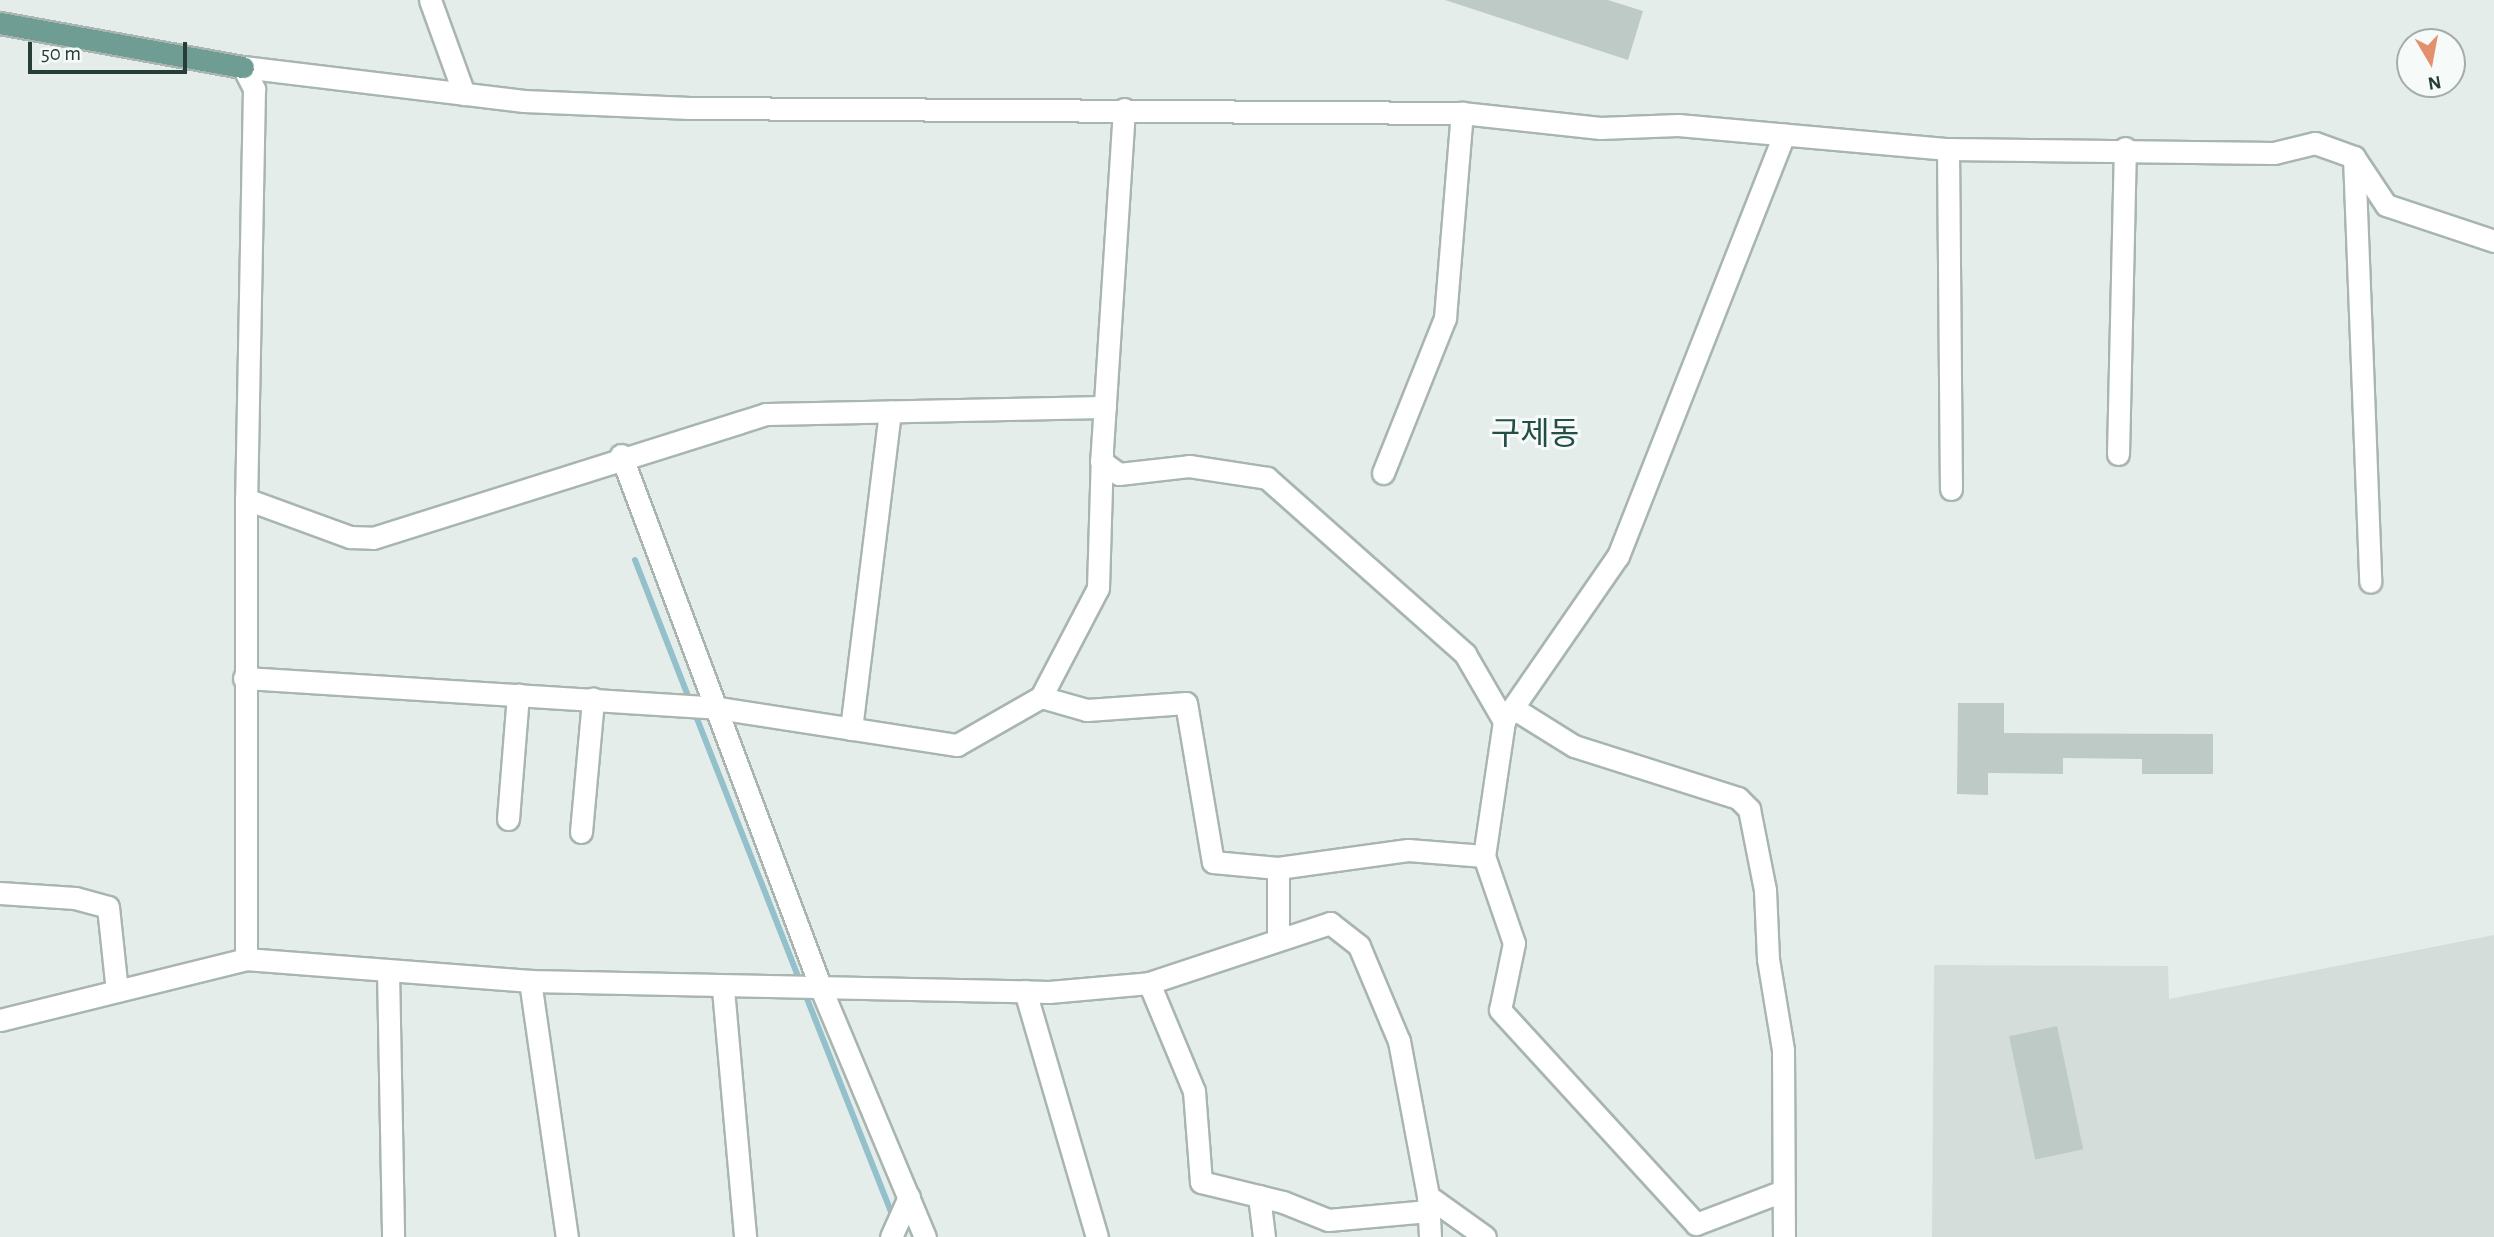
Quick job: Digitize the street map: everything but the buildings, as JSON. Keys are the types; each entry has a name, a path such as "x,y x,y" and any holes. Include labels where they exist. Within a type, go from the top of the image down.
{"main road":[{"path":"0,23 243,67"}],"street":[{"path":"430,0 464,94"},
{"path":"243,67 464,94 690,108 1462,113 1600,128 1678,125 1948,149 2125,148 2274,153 2315,143 2354,158 2386,205 2494,241"},
{"path":"243,67 254,89 244,678 246,959"},
{"path":"244,678 718,708 957,745 1041,697 1098,588 1101,461 1124,109"},
{"path":"1383,473 1445,318 1462,113"},
{"path":"1783,1191 1696,1224 1500,1010 1514,943 1484,856 1509,715 1618,556 1784,134"},
{"path":"2118,454 2125,148"},
{"path":"1948,149 1951,489"},
{"path":"2354,158 2370,582"},
{"path":"246,499 350,537 373,538 621,455 766,414 1105,407"},
{"path":"850,729 890,411"},
{"path":"621,455 718,708 810,990 909,1197 925,1237"},
{"path":"1101,461 1119,474 1189,466 1267,478 1465,654 1509,715 1574,746 1738,798 1749,809 1765,890 1768,959 1783,1050 1784,1237"},
{"path":"508,819 518,694"},
{"path":"1041,697 1087,710 1186,703 1213,862 1278,869 1408,850 1484,856"},
{"path":"581,832 593,699"},
{"path":"1278,869 1278,940"},
{"path":"0,893 75,898 108,907 117,991"},
{"path":"0,1020 246,959 530,981 723,989 1025,991 1149,983 1330,923 1359,946 1399,1041 1429,1204 1430,1237"},
{"path":"388,971 393,1237"},
{"path":"530,981 566,1237"},
{"path":"1149,983 1194,1091 1201,1182 1259,1196 1328,1220 1429,1204 1485,1237"},
{"path":"723,989 745,1237"},
{"path":"1025,991 1097,1237"},
{"path":"1259,1196 1264,1237"},
{"path":"891,1237 909,1197"}],"shaded area":[{"path":"2494,935 2494,1237 1932,1237 1934,965 2168,966 2169,999"}],"waterway":[{"path":"635,560 690,701"},
{"path":"694,711 800,981"},
{"path":"804,991 894,1219"}],"district":[{"name":"구제동","path":"1535,434"}]}
